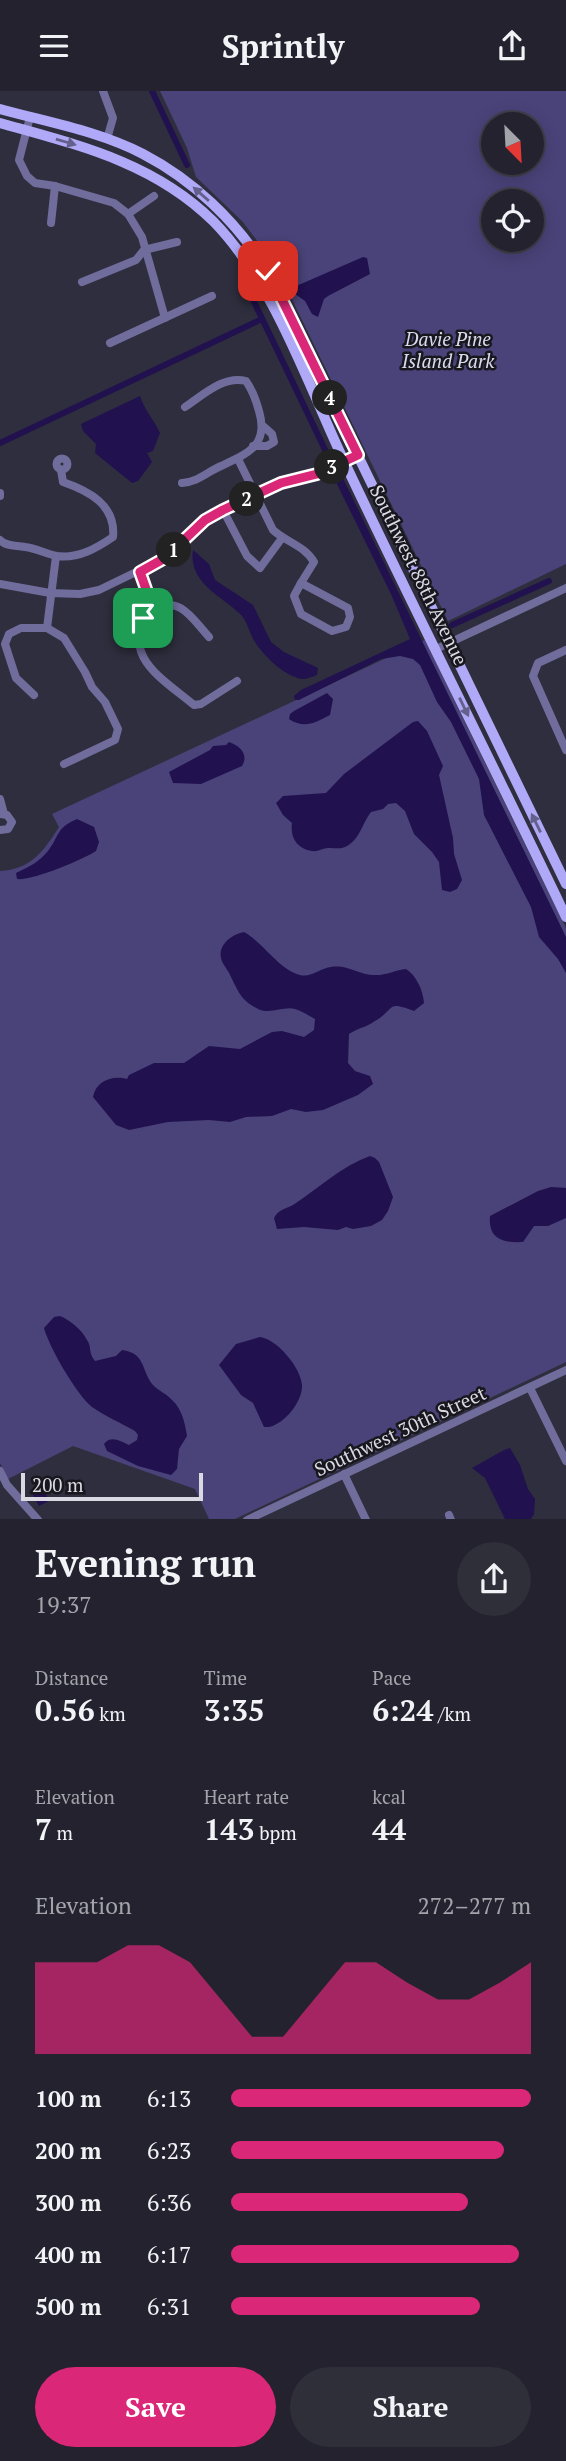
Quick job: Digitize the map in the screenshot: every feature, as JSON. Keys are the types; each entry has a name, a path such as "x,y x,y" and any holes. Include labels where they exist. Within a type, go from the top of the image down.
{"main road":[{"name":"Southwest 88th Avenue","path":"0,109 107,139 142,153 199,191 249,243 277,289 566,884"},
{"name":"Southwest 88th Avenue","path":"0,123 104,153 157,179 205,215 238,251 258,279 566,917"}],"street":[{"path":"103,91 113,118 107,139"},
{"path":"30,117 19,160 27,176 35,183 114,203 128,214 142,237 165,319"},
{"path":"51,223 55,186"},
{"path":"128,214 154,196"},
{"path":"82,282 136,260 144,250 177,242"},
{"path":"110,344 212,296"},
{"path":"182,483 192,482 238,459 261,437 263,426 254,393 246,381 227,380 185,407"},
{"path":"253,446 267,446 274,442 272,434 263,426"},
{"path":"0,584 50,593 80,594 99,590 165,558 205,520 223,510 281,483 317,474 358,455"},
{"path":"238,459 273,530 309,553 314,562 300,583 294,596 301,614 332,631 346,627 350,617 348,608 300,583"},
{"path":"0,540 8,545 67,557 96,548 114,537 114,528 97,497 88,490 63,482 61,470"},
{"path":"223,510 247,557 260,568 282,538"},
{"path":"47,628 56,556"},
{"path":"140,572 152,606"},
{"path":"436,649 566,588"},
{"path":"208,637 182,608 166,603 152,606 141,625 138,644 142,658 152,670 194,705 201,704 237,681"},
{"path":"34,695 16,678 5,643 9,634 21,628 47,628 64,638 92,687 105,702 118,729 116,740 64,764"},
{"path":"566,650 538,663 533,677 566,750"},
{"path":"0,799 2,814 11,819 11,825 6,831 0,830"},
{"name":"Southwest 30th Street","path":"249,1519 566,1370"},
{"path":"530,1388 566,1461"},
{"path":"0,1471 7,1485 37,1519"},
{"path":"344,1474 366,1519"}],"green space":[{"name":"Davie Pine Island Park","path":"160,91 566,91 566,564 448,621 285,285 265,251 242,221 196,177 187,148"},
{"path":"425,640 566,928 566,1362 235,1519 209,1519 195,1489 73,1446 8,1479 0,1463 0,871 20,867 42,851 59,827 52,814"}],"shaded area":[{"path":"363,257 367,258 370,274 324,299 318,317 312,314 305,301 295,294 294,287"},
{"path":"140,396 160,433 153,451 147,453 152,462 138,481 132,483 95,453 96,444 83,431 81,424"},
{"path":"339,470 566,937 566,973 539,937 531,907 484,815 479,779 420,665 413,659 400,656 381,659 295,700 294,696 301,690 410,639 334,478 333,473"},
{"path":"193,550 209,564 215,580 253,605 271,642 284,652 318,668 317,675 304,679 295,677 269,659 255,642 242,616 200,579 195,571"},
{"path":"327,693 333,699 330,715 305,724 289,719 294,711"},
{"path":"418,721 427,731 443,766 439,775 454,854 462,880 457,889 450,892 442,890 439,862 414,834 405,811 396,803 371,812 356,837 347,846 314,851 302,848 296,842 292,823 276,803 283,796 326,793 344,774"},
{"path":"229,742 244,754 242,766 201,784 173,783 169,772 213,746 226,745"},
{"path":"77,819 94,827 99,842 96,851 45,873 17,879 16,873 41,858 62,829"},
{"path":"244,932 278,962 300,975 337,966 374,975 406,969 418,983 424,1003 414,1011 394,1006 382,1017 349,1034 348,1063 355,1071 370,1076 373,1084 358,1095 323,1110 306,1112 291,1109 272,1116 246,1117 230,1122 168,1122 129,1130 116,1125 93,1097 97,1087 105,1081 127,1079 129,1075 154,1063 184,1063 209,1046 240,1049 272,1032 282,1031 304,1037 314,1030 315,1019 300,1011 290,1008 263,1011 241,996 223,963 221,953 227,941"},
{"path":"370,1156 379,1162 393,1197 382,1220 371,1226 353,1229 277,1229 274,1218 278,1212 296,1203 341,1171"},
{"path":"551,1187 566,1188 566,1218 548,1226 534,1226 523,1242 509,1242 494,1235 490,1216"},
{"path":"60,1316 82,1333 95,1361 116,1356 122,1350 136,1355 150,1381 178,1408 187,1436 179,1449 177,1469 171,1475 138,1466 107,1451 104,1444 107,1441 116,1440 129,1445 137,1440 138,1435 92,1407 64,1370 44,1328 54,1317"},
{"path":"260,1337 274,1343 287,1355 301,1378 302,1385 299,1399 290,1413 277,1424 264,1427 253,1403 241,1395 219,1365 236,1344"},
{"path":"510,1448 535,1499 531,1519 505,1519 485,1478 472,1468"},
{"path":"42,1486 49,1501 39,1506 31,1491"}],"waterway":[{"path":"152,91 187,165"},
{"path":"245,283 331,462"},
{"path":"0,443 262,319"},
{"path":"452,625 549,581"}],"route":[{"path":"143,618 152,606 140,572 165,558 205,520 281,483 317,474 358,455 268,271"}]}
